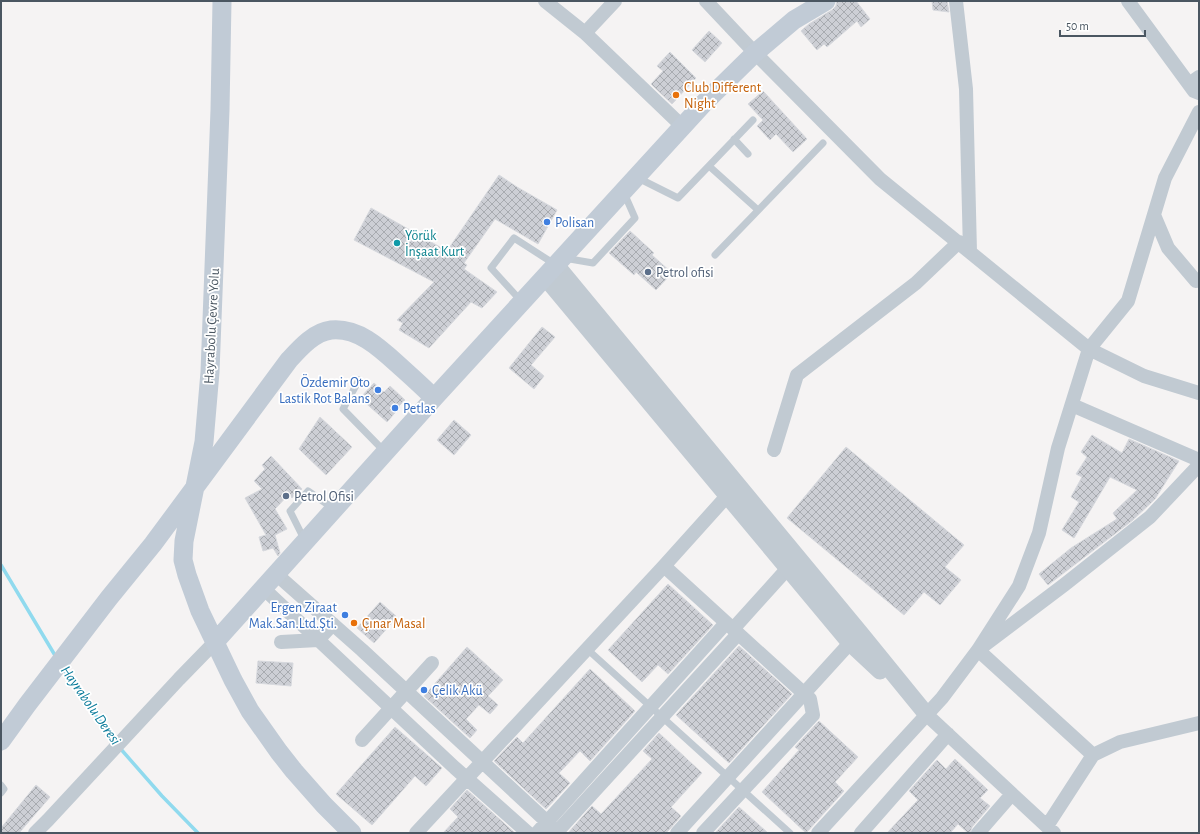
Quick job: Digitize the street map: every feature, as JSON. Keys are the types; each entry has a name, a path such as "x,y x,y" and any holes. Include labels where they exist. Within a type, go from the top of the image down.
{"main road":[{"name":"Hayrabolu Çevre Yolu","path":"222,1 220,110 210,372 204,442 184,541 183,560 200,611 236,686 250,711 294,771 324,805 352,833"},
{"path":"215,642 434,398 704,102 755,53 794,20 826,1"},
{"path":"1,742 27,705 109,598 153,544 289,360 303,344 316,335 330,330 346,330 359,335 383,351 434,398"}],"street":[{"path":"545,1 585,33 682,126"},
{"path":"585,33 615,1"},
{"path":"706,1 755,53 880,179 959,242 1089,350 1144,376 1199,392"},
{"path":"956,1 966,89 970,252"},
{"path":"1128,1 1196,85"},
{"path":"818,833 942,698 978,650 1019,586 1039,533 1058,448 1089,350 1128,301 1165,178 1199,112"},
{"path":"1154,215 1168,248 1196,281"},
{"path":"774,450 797,375 916,283 959,242"},
{"path":"554,267 727,496 850,643 1050,829 1092,755 1120,742 1199,724"},
{"path":"554,267 927,715"},
{"path":"1072,405 1199,460"},
{"path":"978,650 1150,517 1199,465"},
{"path":"416,833 727,496"},
{"path":"664,566 810,698 813,715 703,833"},
{"path":"537,833 651,707 732,629 788,568"},
{"path":"276,574 407,691 558,832 662,717 732,629"},
{"path":"263,588 391,708 528,833"},
{"path":"281,642 318,640 333,624"},
{"path":"35,833 215,642"},
{"path":"677,833 850,643"},
{"path":"978,650 1092,755"},
{"path":"362,740 432,663"},
{"path":"861,833 948,734"},
{"path":"978,833 1012,794"}],"lane":[{"path":"522,302 491,268 514,238 554,267 593,263 635,218 630,184 678,198 753,120"},
{"path":"734,140 748,154"},
{"path":"715,255 823,143"},
{"path":"709,166 758,210"},
{"path":"359,380 343,409 386,452"},
{"path":"305,542 290,511 308,491 334,510"},
{"path":"587,649 790,833"},
{"path":"1,785 4,789 1,793"}],"building":[{"path":"837,1 856,1 870,19 861,27 857,21 827,47 824,44 817,50 801,31 809,24 832,10 836,6"},
{"path":"932,1 947,1 949,12 933,10"},
{"path":"709,31 722,43 705,62 692,50"},
{"path":"670,52 696,78 672,104 651,84 663,71 657,66"},
{"path":"763,91 807,139 793,152 776,134 770,140 757,126 763,120 748,104"},
{"path":"499,175 557,210 538,244 495,219 464,263 467,265 464,269 497,292 482,308 471,302 429,348 399,330 403,323 397,320 434,282 354,240 371,208 447,251"},
{"path":"630,231 654,253 652,255 672,273 656,290 636,272 634,275 609,253"},
{"path":"542,327 555,337 531,365 544,376 534,389 509,368"},
{"path":"374,383 384,392 390,386 405,400 387,422 360,398"},
{"path":"320,417 352,447 326,475 299,449"},
{"path":"454,420 471,435 454,455 437,440"},
{"path":"1092,435 1122,453 1129,439 1179,461 1155,499 1133,520 1048,585 1039,574 1071,548 1117,519 1113,513 1137,490 1110,477 1074,538 1062,530 1079,502 1071,497 1082,477 1076,474 1087,457 1081,452"},
{"path":"846,447 964,545 945,567 961,580 940,605 924,592 904,615 787,518"},
{"path":"271,456 302,489 292,498 289,494 275,509 287,529 275,535 280,553 278,556 273,548 263,551 259,537 266,535 245,498 262,489 254,481 265,469 262,465"},
{"path":"668,584 713,625 668,674 658,665 642,682 608,650"},
{"path":"380,602 397,617 374,643 357,628"},
{"path":"739,646 792,694 729,763 676,715"},
{"path":"467,647 503,680 488,696 498,705 490,714 479,705 466,719 477,730 470,738 424,696"},
{"path":"258,661 293,663 291,686 256,683"},
{"path":"590,669 635,711 590,761 580,751 559,773 570,783 546,809 494,761 517,737 523,743"},
{"path":"819,721 858,757 835,782 844,791 806,833 762,792 799,750 795,747"},
{"path":"395,727 442,768 426,786 415,776 372,825 336,794"},
{"path":"659,733 702,773 671,807 681,816 669,830 666,833 568,833 592,806 601,814 652,759 643,751"},
{"path":"955,759 988,790 980,798 990,806 972,827 970,833 958,824 950,833 887,833 918,800 909,791 937,760 946,769"},
{"path":"36,785 50,797 19,833 1,833 1,828"},
{"path":"467,790 515,833 443,833 458,817 450,809"},
{"path":"739,807 768,833 715,833"}],"waterway":[{"name":"Hayrabolu Deresi","path":"1,565 56,657"},
{"name":"Hayrabolu Deresi","path":"62,667 116,742"},
{"name":"Hayrabolu Deresi","path":"119,747 162,796 198,833"}],"place":[{"name":"Club Different Night","path":"676,95"},
{"name":"Polisan","path":"547,222"},
{"name":"Yörük İnşaat Kurt","path":"397,243"},
{"name":"Petrol ofisi","path":"648,272"},
{"name":"Özdemir Oto Lastik Rot Balans","path":"378,390"},
{"name":"Petlas","path":"395,408"},
{"name":"Petrol Ofisi","path":"286,496"},
{"name":"Ergen Ziraat Mak.San.Ltd.Şti.","path":"345,615"},
{"name":"Çınar Masal","path":"354,623"},
{"name":"Çelik Akü","path":"424,690"}]}
